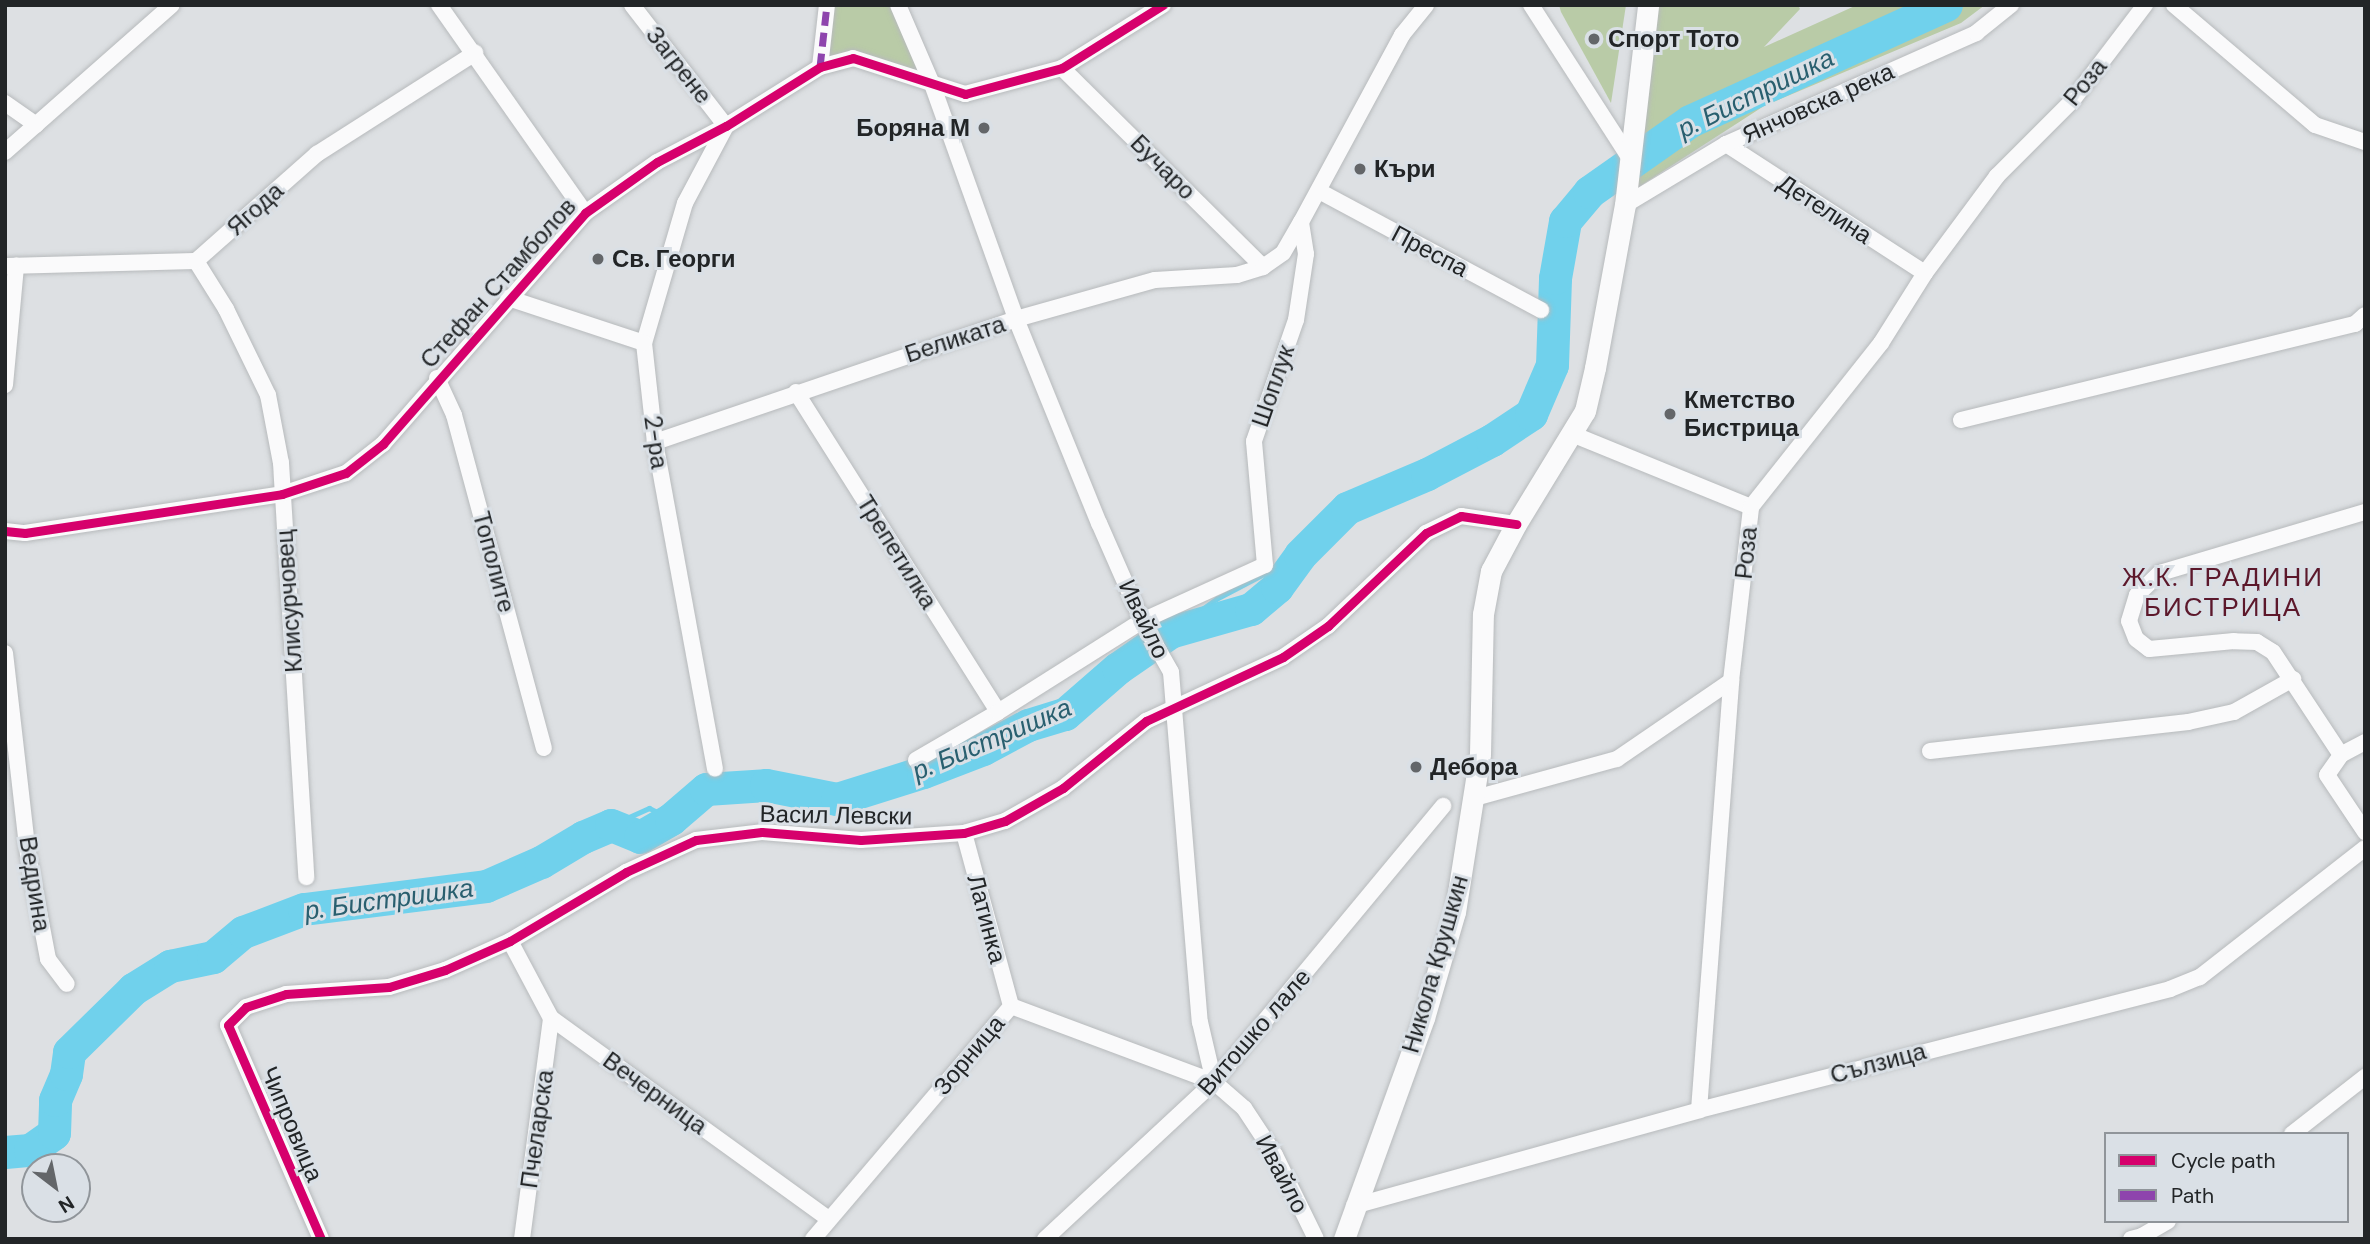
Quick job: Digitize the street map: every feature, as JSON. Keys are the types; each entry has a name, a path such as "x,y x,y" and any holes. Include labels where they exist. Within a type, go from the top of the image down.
{"street":[{"path":"5,152 172,5"},
{"path":"439,5 585,213"},
{"name":"Загрене","path":"632,5 726,126"},
{"path":"820,67 827,5"},
{"name":"Ивайло","path":"898,5 932,84 1016,319 1142,621 1171,672 1200,1022 1214,1082 1244,1108 1275,1155 1316,1239"},
{"name":"Стефан Стамболов","path":"5,531 25,533 282,494 346,473 383,444 437,378 585,213 657,162 726,126 820,67 853,58 965,94 1062,68 1163,5"},
{"path":"1263,267 1283,253 1402,35 1426,5"},
{"path":"1531,5 1629,157"},
{"name":"Никола Крушкин","path":"1343,1239 1424,1018 1455,912 1480,754 1483,614 1491,571 1516,524 1585,411 1625,200 1648,5"},
{"name":"Янчовска река","path":"1625,200 1726,144 1976,33 2011,5"},
{"name":"Роза","path":"1699,1110 1731,681 1751,507 1881,343 1925,273 1997,176 2072,101 2145,5"},
{"path":"2174,5 2315,125 2365,142"},
{"name":"Ягода","path":"196,261 317,154 475,53"},
{"name":"Бучаро","path":"1062,68 1263,267"},
{"path":"5,103 36,125"},
{"name":"2-ра","path":"715,769 655,442 645,343 685,203 726,126"},
{"name":"Детелина","path":"1726,144 1925,273"},
{"name":"Преспа","path":"1319,191 1541,310"},
{"name":"Шоплук","path":"1142,621 1265,565 1254,441 1296,320 1307,254 1301,222"},
{"path":"5,385 11,266 196,261"},
{"name":"Клисурчовец","path":"196,261 226,309 268,395 281,463 306,877"},
{"name":"Беликата","path":"655,442 1016,319 1155,280 1237,275 1263,267"},
{"path":"508,298 645,343"},
{"path":"1961,420 2354,324 2365,315"},
{"name":"Тополите","path":"437,378 454,415 544,748"},
{"name":"Трепетилка","path":"796,392 998,712"},
{"path":"1572,434 1751,507"},
{"path":"2341,755 2273,652 2257,642 2234,641 2149,649 2136,639 2129,621 2137,595 2160,573 2365,512"},
{"name":"Васил Левски","path":"229,1025 246,1007 286,994 389,987 445,970 510,941 626,872 696,840 762,832 861,840 964,833 1005,821 1063,788 1146,722 1283,657 1328,626 1426,533 1461,516 1516,524"},
{"path":"916,760 1142,621"},
{"name":"Ведрина","path":"5,653 10,726 28,853 48,959 67,984"},
{"path":"1930,751 2188,722 2234,712 2293,679"},
{"path":"1475,798 1617,759 1731,681"},
{"path":"2365,742 2341,755 2328,775 2365,832"},
{"name":"Витошко лале","path":"1045,1239 1214,1082 1443,806"},
{"name":"Латинка","path":"964,833 1011,1006"},
{"name":"Сълзица","path":"1354,1206 1699,1110 2170,989 2200,977 2365,848"},
{"name":"Вечерница","path":"510,941 551,1018 830,1219"},
{"name":"Зорница","path":"813,1239 1011,1006 1214,1082"},
{"name":"Пчеларска","path":"522,1239 551,1018"},
{"name":"Чипровица","path":"229,1025 321,1239"},
{"path":"2295,1132 2365,1077"},
{"path":"2132,1239 2165,1223"}],"green space":[{"path":"827,5 898,5 932,84 853,58 820,67"},
{"path":"1559,5 1626,5 1611,103 1561,12"},
{"path":"1659,5 1798,5 1800,9 1764,47 1857,5 1985,5 1961,23 1764,106 1637,188"}],"waterway":[{"name":"р. Бистришка","path":"5,1152 30,1150 54,1133 55,1100 66,1074 69,1052 133,989 170,966 213,957 243,932 304,909 486,886 541,862 583,837 611,825 640,837 671,819 706,789 766,785 837,799 923,772 983,749 1028,725 1065,714 1118,668 1170,632 1251,609 1277,587 1300,555 1347,508 1427,474 1492,440 1531,414 1552,365 1555,278 1565,221 1589,192 1690,121 1946,5"},
{"path":"1170,632 1216,599 1300,555"},
{"path":"611,825 649,808 671,819"}],"marked path":[{"path":"820,67 827,5"}],"cycle path":[{"path":"5,531 25,533 282,494 346,473 383,444 585,213 657,162 726,126 820,67 853,58 965,94 1062,68 1163,5"},
{"path":"321,1239 228,1025 246,1007 286,994 389,987 445,970 510,941 626,872 696,840 762,832 861,840 964,833 1005,821 1063,788 1146,721 1283,657 1328,626 1426,533 1461,516 1516,524"}],"place":[{"name":"Спорт Тото","path":"1594,39"},
{"name":"Боряна М","path":"984,128"},
{"name":"Къри","path":"1360,169"},
{"name":"Св. Георги","path":"598,259"},
{"name":"Кметство Бистрица","path":"1670,414"},
{"name":"Дебора","path":"1416,767"}],"district":[{"name":"Ж.К. ГРАДИНИ БИСТРИЦА","path":"2223,593"}]}
